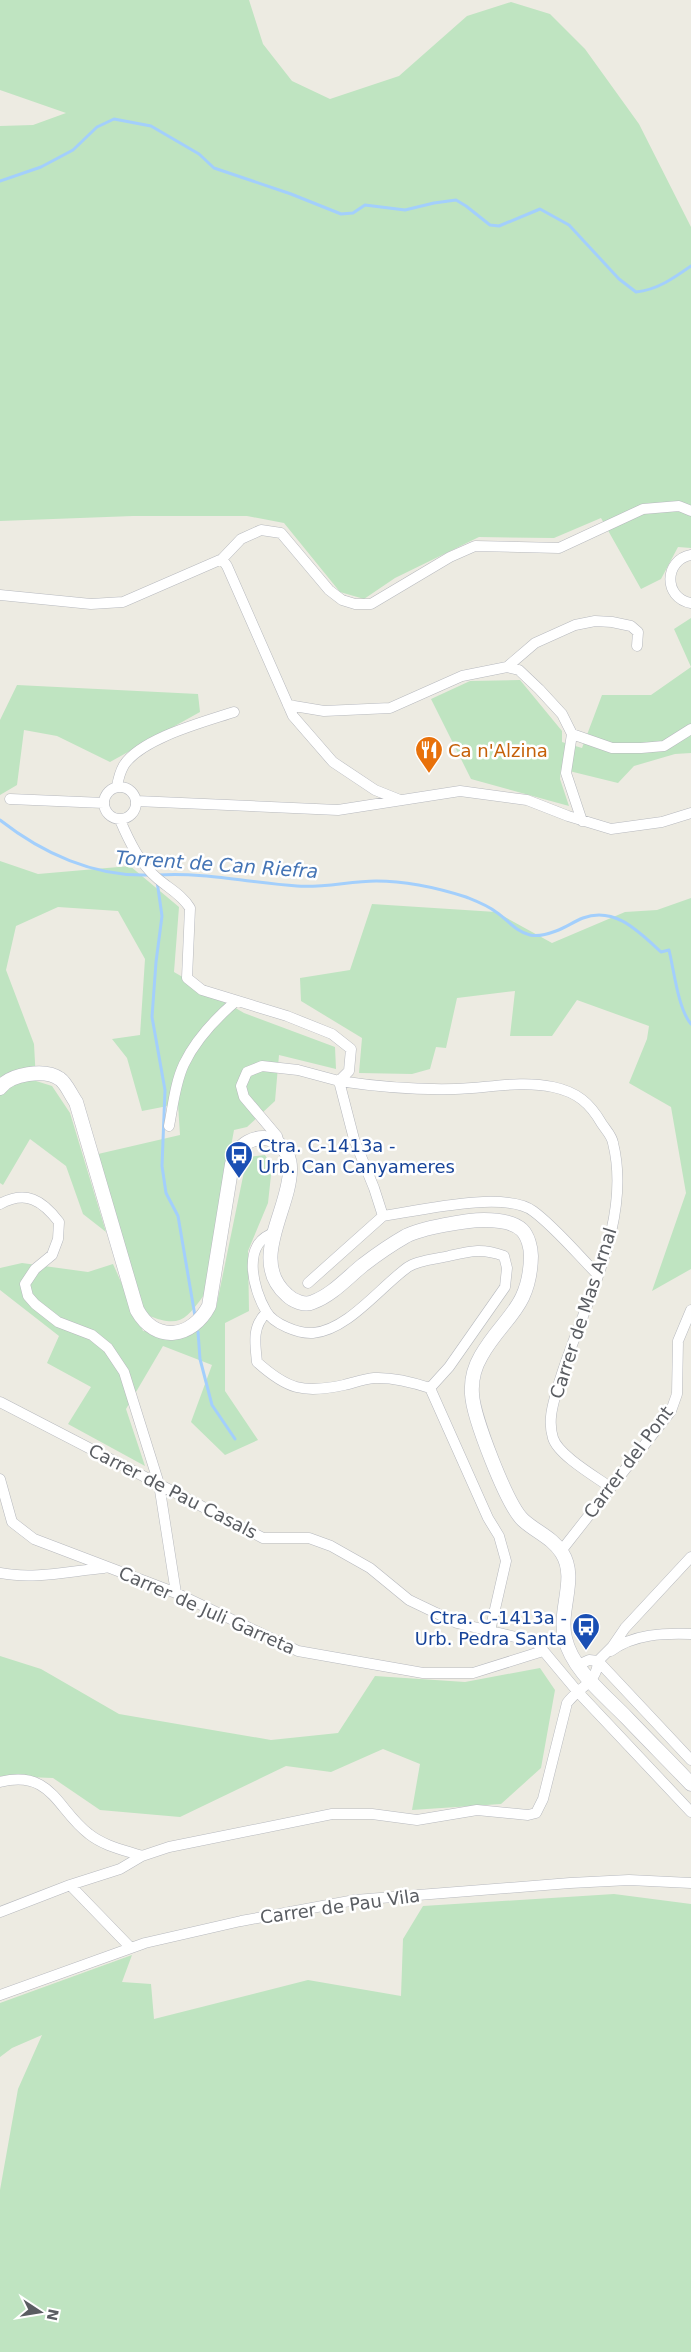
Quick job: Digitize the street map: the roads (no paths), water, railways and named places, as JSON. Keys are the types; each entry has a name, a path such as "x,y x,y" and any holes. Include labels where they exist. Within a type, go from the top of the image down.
{"main road":[{"path":"0,1088 4,1083 22,1075 42,1074 60,1078 76,1102 137,1310 142,1318 161,1332 172,1334 184,1331 203,1317 209,1306 232,1164 237,1152 244,1144 255,1139 270,1138 279,1143 290,1161 291,1174 274,1233 271,1257 276,1281 288,1297 299,1302 310,1304 330,1293 364,1264 408,1235 473,1220 499,1219 522,1229 531,1247 531,1274 520,1304 481,1356 471,1380 473,1405 510,1504 522,1519 543,1533 561,1551 568,1567 563,1626 565,1640 575,1660 591,1682 691,1784"}],"street":[{"path":"0,595 90,604 123,602 222,559 241,539 262,530 281,533 329,590 342,600 355,604 371,604 450,557 475,546 559,548 643,509 679,506 691,511"},
{"path":"691,555 681,558 675,563 670,580 671,588 679,598 691,603"},
{"path":"222,559 227,566 293,716 333,762 375,790 400,800"},
{"path":"508,667 535,643 575,626 595,621 631,626 638,632 637,646"},
{"path":"288,705 324,711 390,708 462,676 508,667 520,670 562,714 572,734 566,773 582,821"},
{"path":"117,787 130,790 136,801 134,812 125,819 120,820 108,815 104,803 108,793 117,787 124,766 134,754 145,746 188,727 234,712"},
{"path":"572,734 612,748 641,748 664,746 691,729"},
{"path":"136,801 338,810 460,791 527,800 582,821 610,829 662,822 691,813"},
{"path":"10,800 104,803"},
{"path":"120,820 132,846 157,878 184,898 190,908 187,978 202,990 287,1016 332,1034 351,1049 349,1071 338,1081 354,1139 383,1216"},
{"path":"169,1126 183,1065 200,1037 236,1000"},
{"name":"Carrer de Mas Arnal","path":"279,1143 277,1136 244,1098 241,1086 247,1072 262,1066 289,1069 338,1081 397,1089 457,1089 513,1085 552,1087 577,1095 592,1106 613,1141 617,1165 616,1198 609,1244 563,1371 550,1416 553,1440 576,1464 610,1487"},
{"path":"255,1139 261,1128 262,1117"},
{"path":"0,1204 14,1197 31,1198 49,1208 59,1222 58,1240 52,1255 35,1269 25,1284 28,1296 58,1322 92,1335 108,1348 124,1372 160,1484 176,1593"},
{"path":"308,1283 383,1216 485,1201 514,1203 532,1210 598,1275"},
{"path":"274,1233 264,1236 257,1244 252,1264 254,1279 266,1313 283,1326 311,1333 332,1329 410,1265 476,1250 504,1256 507,1268 505,1287 449,1367 430,1388"},
{"name":"Carrer del Pont","path":"561,1551 671,1411 677,1394 678,1341 691,1310"},
{"path":"266,1313 260,1319 254,1333 257,1362 276,1379 304,1390 335,1387 373,1378 404,1380 430,1388 488,1518 499,1536 506,1561 490,1631"},
{"name":"Carrer de Pau Casals","path":"0,1402 263,1538 309,1538 331,1546 370,1568 409,1600 456,1623 536,1642 577,1691 691,1812"},
{"name":"Carrer de Juli Garreta","path":"0,1478 12,1522 34,1539 176,1593 298,1651 423,1673 473,1673 543,1651"},
{"path":"0,1912 70,1885 120,1869 142,1856 169,1847 332,1814 372,1814 417,1820 477,1810 528,1815 536,1813 543,1799 567,1703 577,1691 591,1682 597,1672 598,1661 612,1647 625,1628 691,1556"},
{"path":"0,1573 14,1576 36,1575 108,1567"},
{"path":"598,1661 615,1648 632,1639 669,1633 691,1634"},
{"path":"563,1674 575,1660 598,1661 691,1760"},
{"path":"0,1782 20,1780 43,1786 58,1798 80,1827 91,1836 142,1856"},
{"name":"Carrer de Pau Vila","path":"0,1994 130,1947 241,1921 375,1897 629,1880 691,1883"},
{"path":"70,1885 130,1947"}],"waterway":[{"path":"0,181 41,167 73,150 97,127 114,119 151,126 199,154 214,168 291,194 341,214 353,213 365,205 405,210 456,200 490,225 499,226 540,209 569,225 619,279 636,292 658,286 691,266"},
{"name":"Torrent de Can Riefra","path":"0,820 33,843 70,861 108,872 149,875"},
{"name":"Torrent de Can Riefra","path":"158,875 193,875 280,885 307,886 376,881 410,884 444,891 478,902 493,910 520,931 533,936 553,932 583,918 606,915 616,918 635,929 661,952 669,950 677,989 683,1009 691,1024"},
{"path":"157,881 162,916 152,1017 165,1090 162,1166 166,1193 178,1216 195,1316"},
{"path":"198,1332 200,1359 212,1405 235,1439"}],"place":[{"name":"Ca n'Alzina","path":"429,774"},
{"name":"Ctra. C-1413a - Urb. Can Canyameres","path":"239,1179"},
{"name":"Ctra. C-1413a - Urb. Pedra Santa","path":"586,1651"}]}
